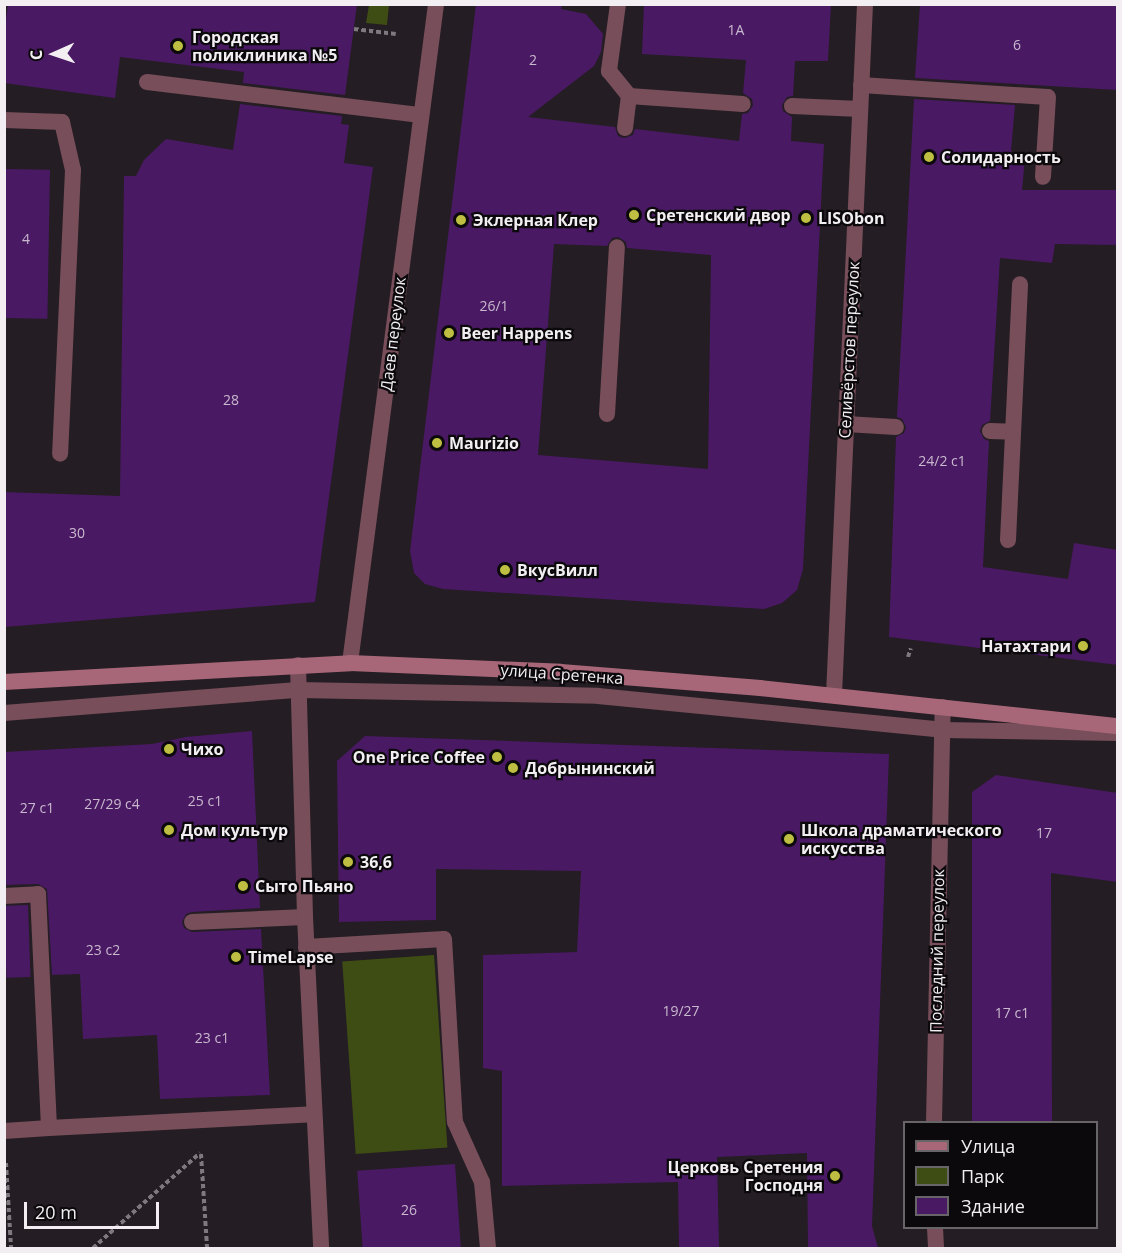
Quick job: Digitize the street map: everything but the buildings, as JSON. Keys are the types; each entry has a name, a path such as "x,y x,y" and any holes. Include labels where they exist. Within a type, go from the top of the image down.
{"main road":[{"name":"улица Сретенка","path":"4,682 350,663 561,672 834,695 1118,726"}],"street":[{"name":"Даев переулок","path":"350,663 435,4"},
{"path":"618,4 609,71 629,96 625,128"},
{"name":"Селивёрстов переулок","path":"834,695 865,4"},
{"path":"147,82 421,114"},
{"path":"861,85 1048,97 1043,177"},
{"path":"629,96 743,104"},
{"path":"792,106 860,109"},
{"path":"4,120 63,122 73,170 60,454"},
{"path":"607,414 617,247"},
{"path":"1008,540 1020,284"},
{"path":"846,424 896,427"},
{"path":"990,431 1013,432"},
{"path":"298,665 306,947 321,1248"},
{"path":"4,713 298,690 598,696 942,730 1118,733"},
{"name":"Последний переулок","path":"934,1121 943,707"},
{"path":"4,896 38,894 49,1128"},
{"path":"192,922 305,917"},
{"path":"306,947 444,939 455,1122 482,1182 488,1248"},
{"path":"4,1131 313,1114"},
{"path":"935,1229 936,1248"}],"path":[{"path":"354,29 396,34"},
{"path":"908,657 911,648"},
{"path":"93,1248 240,1118"},
{"path":"201,1153 207,1248"},
{"path":"6,1160 11,1248"}],"green space":[{"path":"369,5 389,5 387,25 366,23"},
{"path":"434,955 447,1148 356,1154 342,961"}],"place":[{"name":"Городская поликлиника №5","path":"178,46"},
{"name":"Солидарность","path":"929,157"},
{"name":"Сретенский двор","path":"634,215"},
{"name":"LISObon","path":"806,218"},
{"name":"Эклерная Клер","path":"461,220"},
{"name":"Beer Happens","path":"449,333"},
{"name":"Maurizio","path":"437,443"},
{"name":"ВкусВилл","path":"505,570"},
{"name":"Натахтари","path":"1083,646"},
{"name":"Чихо","path":"169,749"},
{"name":"One Price Coffee","path":"497,757"},
{"name":"Добрынинский","path":"513,768"},
{"name":"Дом культур","path":"169,830"},
{"name":"Школа драматического искусства","path":"789,839"},
{"name":"36,6","path":"348,862"},
{"name":"Сыто Пьяно","path":"243,886"},
{"name":"TimeLapse","path":"236,957"},
{"name":"Церковь Сретения Господня","path":"835,1176"}]}
